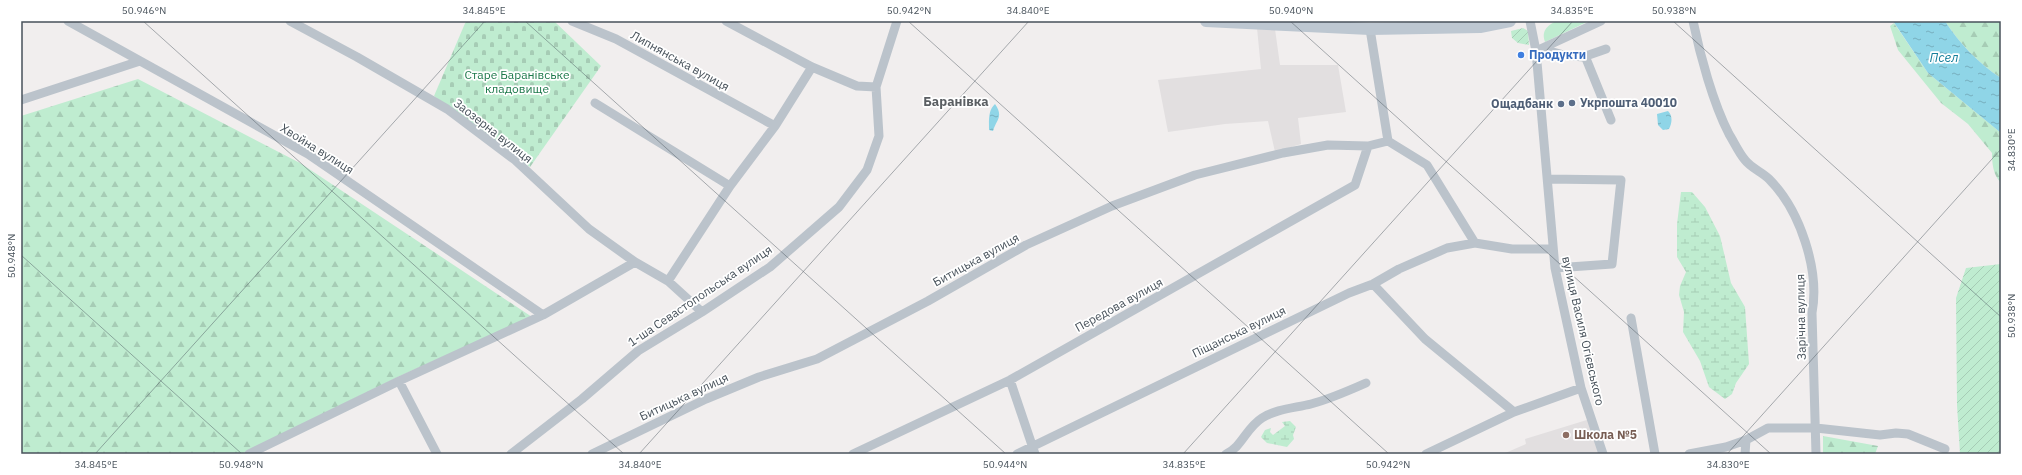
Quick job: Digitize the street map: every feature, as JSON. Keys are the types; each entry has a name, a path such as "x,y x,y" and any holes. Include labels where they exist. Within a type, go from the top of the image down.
{"main road":[{"path":"1206,21 1370,29 1510,21"}],"street":[{"name":"Хвойна вулиця","path":"68,21 308,154 543,315"},
{"name":"Заозерна вулиця","path":"290,21 357,57 447,110 514,160 588,229 634,262 668,281 702,312"},
{"name":"Липнянська вулиця","path":"572,21 616,40 775,126"},
{"path":"726,21 812,67 857,86 876,87"},
{"name":"1-ша Севастопольська вулиця","path":"510,454 582,399 638,351 702,312 770,267 839,207 867,170 879,136 876,87 897,21"},
{"name":"вулиця Василя Огієвського","path":"1530,21 1539,50 1552,249 1555,268 1581,388 1603,454"},
{"path":"1539,50 1601,21"},
{"name":"Зарічна вулиця","path":"1693,21 1718,111 1745,160 1769,178 1787,202 1802,233 1812,268 1814,299 1812,314 1816,454"},
{"path":"1370,29 1388,141 1427,165 1475,243"},
{"path":"1539,50 1564,55 1585,56 1606,49"},
{"path":"1585,56 1611,120"},
{"path":"21,100 140,61"},
{"path":"668,281 730,186 775,126 812,67"},
{"path":"595,102 730,186"},
{"name":"Битицька вулиця","path":"592,454 706,399 752,380 817,359 928,301 1026,245 1112,206 1195,175 1283,153 1328,145 1368,146 1388,141"},
{"name":"Передова вулиця","path":"853,454 1010,380 1355,185 1368,146"},
{"path":"1548,179 1621,180 1612,264 1555,268"},
{"name":"Піщанська вулиця","path":"1016,454 1034,450 1255,337 1349,293 1373,284 1399,270 1447,248 1475,243 1512,249 1552,249"},
{"path":"249,454 399,381 543,315 634,262"},
{"path":"1373,284 1425,339 1514,412"},
{"path":"1631,318 1655,454"},
{"path":"1010,380 1034,450"},
{"path":"399,381 437,454"},
{"path":"1226,454 1234,450 1247,432 1260,419 1272,412 1338,396 1366,383"},
{"path":"1426,454 1514,412 1581,388"},
{"path":"1689,454 1746,440 1768,428 1816,428 1880,435 1896,433 1908,434 1945,449"},
{"path":"1746,440 1746,454"}],"shaded area":[{"path":"1257,28 1275,29 1280,65 1338,65 1346,112 1298,118 1301,144 1275,152 1268,121 1225,124 1168,132 1158,80 1261,69"},
{"name":"Школа №5","path":"1590,419 1599,454 1503,454 1526,444 1525,439"}],"green space":[{"name":"Старе Баранівське кладовище","path":"466,21 554,21 601,66 530,167 434,96"},
{"path":"1556,21 1589,21 1545,42 1544,32"},
{"path":"1945,21 2001,21 2001,78 1970,52"},
{"path":"1894,23 1928,73 2001,133 2001,183 1995,173 1992,153 1968,124 1941,103 1898,50 1890,26"},
{"path":"1523,28 1528,31 1529,45 1518,43 1512,38 1511,31"},
{"path":"138,79 300,163 532,317 402,375 241,454 21,454 21,116"},
{"path":"1681,192 1692,192 1705,207 1720,236 1731,283 1745,307 1749,364 1736,383 1732,394 1725,399 1709,387 1700,361 1683,332 1684,312 1679,295 1680,286 1686,272 1677,257 1677,224"},
{"path":"2001,264 2001,454 1960,454 1957,405 1956,298 1966,268"},
{"path":"1290,421 1296,427 1293,435 1294,439 1287,447 1267,443 1261,437 1265,430 1271,428 1270,432 1273,435 1285,426 1282,422"},
{"path":"1823,436 1878,446 1875,454 1823,454"}],"water":[{"name":"Псел","path":"1893,21 1945,21 1970,52 2001,78 2001,133 1928,73"},
{"path":"995,104 998,108 999,115 993,131 989,130 989,119 991,109"},
{"path":"1668,111 1672,120 1671,124 1669,129 1663,130 1658,125 1657,114"}],"place":[{"name":"Продукти","path":"1521,55"},
{"name":"Укрпошта 40010","path":"1572,103"},
{"name":"Ощадбанк","path":"1561,104"},
{"name":"Школа №5","path":"1566,435"}],"district":[{"name":"Баранівка","path":"956,101"}]}
